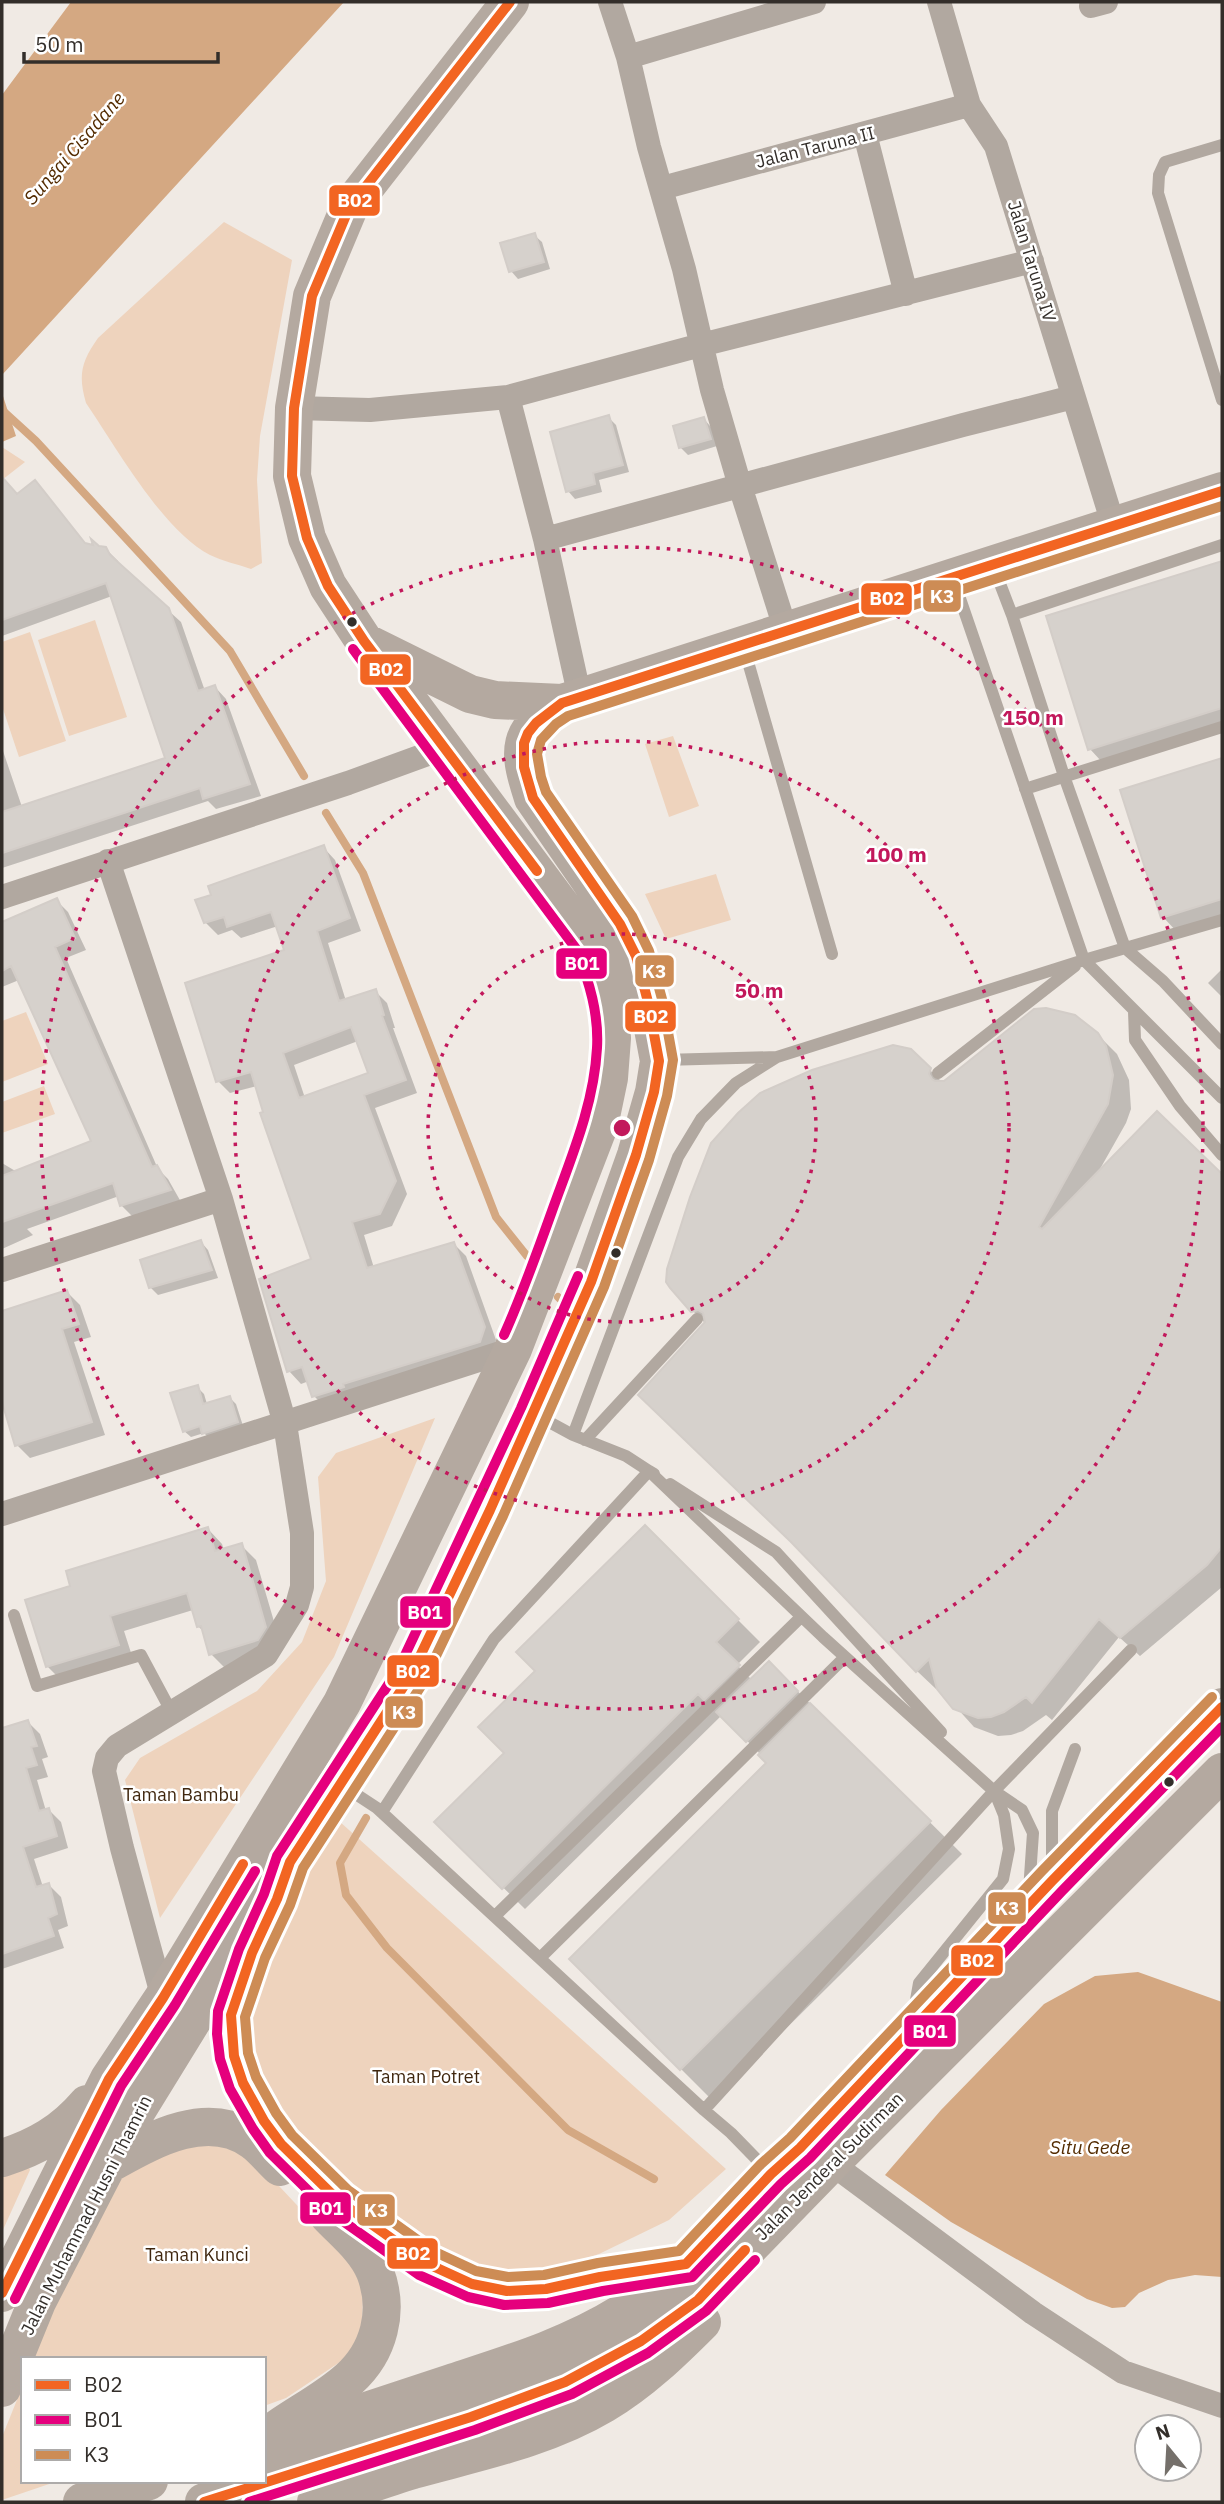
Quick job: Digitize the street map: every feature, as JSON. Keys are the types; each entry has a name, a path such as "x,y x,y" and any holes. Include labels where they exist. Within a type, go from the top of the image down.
{"main road":[{"path":"2,2292 109,2079 163,1998 348,1691 513,1349 599,1126 609,1079 612,1038 609,996 601,966 589,943 364,641 328,586 307,538 292,476 294,408 312,296 349,208 510,2"},
{"path":"364,641 470,694 495,700 571,700 1222,491"},
{"name":"Jalan Muhammad Husni Thamrin","path":"2,2388 37,2302 128,2125 290,1862 389,1713 428,1640 534,1414 591,1282 636,1155 654,1092 659,1060 636,956 620,924 533,798 526,776 523,744 531,726 571,700"},
{"path":"348,1691 360,1705 389,1713"},
{"name":"Jalan Jenderal Sudirman","path":"266,2444 569,2342 622,2312 686,2264 1222,1707"},
{"name":"Jalan Jenderal Sudirman","path":"266,2482 471,2417 565,2382 641,2341 698,2300 768,2226 1222,1772"},
{"path":"290,1862 241,1982 232,2015 231,2034 234,2056 243,2082 264,2121 281,2144 339,2201 379,2232 426,2263 472,2284 507,2291 546,2290 600,2277 686,2264"},
{"path":"2,2158 48,2139 71,2123 109,2079"},
{"path":"107,2165 183,2129 208,2126 231,2130 253,2140 358,2245 375,2271 382,2298 381,2327 370,2355 348,2379 266,2436"},
{"path":"316,2502 409,2471 531,2438 603,2404 640,2379 727,2298 751,2262 768,2226"},
{"path":"82,2502 143,2483"},
{"name":"Jalan Jenderal Sudirman","path":"204,2502 264,2483"}],"street":[{"path":"610,2 628,57 701,345 740,486 786,631"},
{"path":"628,57 814,2"},
{"name":"Jalan Taruna IV","path":"939,2 969,106 996,146 1114,527"},
{"name":"Jalan Taruna II","path":"662,188 969,106"},
{"path":"865,134 906,294"},
{"path":"294,408 370,410 508,397 1032,261"},
{"path":"508,397 545,539 571,700"},
{"path":"545,539 1073,397"},
{"path":"2,897 348,783 444,748"},
{"path":"108,861 220,1199 285,1424 302,1533 302,1587 297,1605 266,1655 117,1746 107,1758 104,1771 163,1998"},
{"path":"2,1270 220,1199"},
{"path":"2,1514 513,1349"},
{"path":"831,2163 1033,2313 1123,2372 1222,2406"}],"lane":[{"path":"1222,145 1165,162 1159,175 1158,193 1222,400"},
{"path":"1012,615 1222,545"},
{"path":"993,565 1125,948 1163,981 1222,1044"},
{"path":"953,577 1084,960 1222,1098"},
{"path":"743,644 832,954"},
{"path":"1024,789 1222,727"},
{"path":"579,1438 678,1157 701,1119 737,1083 777,1057 1084,960 1222,920"},
{"path":"938,1073 1084,960"},
{"path":"1134,1011 1135,1040 1180,1106 1222,1155"},
{"path":"659,1060 777,1057"},
{"path":"579,1438 697,1319"},
{"path":"534,1414 579,1438 626,1457 776,1552 994,1791 1004,1815 1009,1849 1003,1879 919,1983 911,2028"},
{"path":"649,1471 845,1657 994,1791 1022,1810 1033,1833 1040,1894"},
{"path":"382,1812 494,1639 649,1471"},
{"path":"14,1615 37,1686 141,1655 171,1712"},
{"path":"495,1916 801,1617"},
{"path":"704,2110 994,1791 1131,1650"},
{"path":"540,1958 845,1657"},
{"path":"1040,1894 1052,1811 1075,1749"},
{"path":"342,1785 382,1812 731,2133 771,2174"}],"green space":[{"path":"224,222 292,260 260,436 257,480 262,563 251,569 210,555 175,527 126,464 86,403 82,384 85,362 98,338"},
{"path":"2,447 25,462 2,480"},
{"path":"95,620 127,717 69,736 38,640"},
{"path":"30,632 66,741 19,757 2,706 2,642"},
{"path":"673,736 699,806 669,817 645,744"},
{"path":"716,874 731,920 666,939 645,894"},
{"path":"26,1012 48,1064 2,1082 2,1021"},
{"path":"44,1086 55,1114 2,1133 2,1102"},
{"name":"Taman Bambu","path":"435,1418 334,1657 160,1918 125,1780 140,1758 257,1691 302,1642 326,1581 318,1477 336,1453"},
{"name":"Taman Potret","path":"339,1821 726,2169 669,2220 599,2254 560,2267 519,2272 483,2268 452,2256 334,2173 278,2112 246,2052 250,1978 281,1914"},
{"name":"Taman Kunci","path":"187,2138 249,2154 353,2265 363,2286 362,2335 346,2358 286,2398 266,2405 266,2357 34,2357 97,2200 124,2176"},
{"path":"26,2159 30,2170 2,2232 2,2165"},
{"path":"21,2390 21,2483 52,2483 2,2500 2,2437"}],"water":[{"name":"Sungai Cisadane","path":"71,2 344,2 2,375 2,95"},
{"path":"2,393 16,436 2,442"},
{"name":"Situ Gede","path":"1138,1972 1222,2002 1222,2277 1195,2275 1168,2280 1139,2293 1125,2307 1112,2308 1087,2299 951,2222 885,2175 941,2110 1044,2004 1095,1976"}],"building":[{"path":"535,233 544,262 509,272 500,243"},
{"path":"609,415 623,465 593,473 595,484 566,492 550,432"},
{"path":"704,417 711,439 679,448 673,426"},
{"path":"2,477 17,494 35,480 85,543 93,545 91,539 99,546 106,547 110,555 169,608 198,691 215,685 250,784 203,799 200,788 2,853 2,812 165,758 106,583 2,620"},
{"path":"1222,561 1222,708 1088,750 1046,616"},
{"path":"1222,758 1222,899 1161,918 1120,790"},
{"path":"324,845 350,918 317,931 339,1001 376,989 384,1015 382,1016 406,1080 364,1095 396,1181 380,1214 352,1222 367,1268 454,1242 485,1327 480,1342 343,1384 344,1387 312,1397 302,1367 287,1372 259,1279 311,1259 260,1113 263,1112 251,1072 216,1082 185,983 284,950 271,912 227,927 224,917 204,923 195,900 211,895 208,886","holes":["351,1027 368,1073 299,1098 283,1053"]},
{"path":"57,898 75,938 55,947 152,1167 157,1165 171,1190 120,1206 113,1183 2,1222 2,1176 91,1141 11,966 2,971 2,922"},
{"path":"1046,1008 1075,1015 1098,1033 1106,1046 1113,1075 1108,1104 1039,1227 1042,1229 1157,1111 1222,1174 1222,1547 1207,1565 1120,1638 1099,1619 1032,1703 1026,1697 1004,1712 978,1718 953,1709 937,1689 929,1659 916,1672 791,1542 638,1395 705,1322 703,1313 698,1310 691,1312 670,1288 666,1282 667,1269 711,1143 738,1113 760,1093 812,1070 893,1045 911,1049 931,1068 929,1074 932,1079 944,1081 1034,1009"},
{"path":"201,1240 212,1270 149,1288 140,1260"},
{"path":"67,1290 79,1324 62,1329 92,1422 15,1446 2,1402 2,1311"},
{"path":"198,1385 203,1404 230,1396 238,1422 202,1434 200,1426 183,1432 170,1393"},
{"path":"645,1525 739,1619 716,1642 740,1665 704,1700 698,1694 502,1889 434,1822 504,1753 478,1727 535,1671 516,1652"},
{"path":"208,1527 215,1551 242,1543 266,1627 258,1640 209,1655 201,1626 197,1627 187,1593 110,1616 119,1645 46,1667 25,1600 70,1586 66,1571"},
{"path":"769,1661 798,1691 746,1742 716,1712"},
{"path":"810,1703 931,1821 680,2070 569,1959 766,1763 758,1755"},
{"path":"28,1720 37,1746 31,1747 37,1765 26,1768 39,1811 49,1808 57,1836 23,1847 36,1887 49,1883 57,1914 48,1918 54,1936 2,1954 2,1728"}],"waterway":[{"path":"2,410 36,441 230,651 304,776"},
{"path":"326,813 363,873 496,1217 527,1256"},
{"path":"366,1818 340,1863 346,1895 387,1948 568,2130 654,2179"}],"transit line":[{"name":"B02","path":"510,2 349,208 312,296 294,408 292,476 307,538 328,586 364,641 537,871"},
{"name":"B02","path":"1222,491 562,703 536,723 528,733 524,743 524,767 533,798 620,924 636,956 659,1061 654,1092 636,1155 591,1282 490,1510 411,1675 290,1862 277,1899 252,1953 231,2015 234,2056 243,2083 264,2121 281,2144 339,2201 426,2263 472,2284 507,2291 546,2289 600,2277 686,2264 1222,1707"},
{"name":"K3","path":"1212,1697 679,2251 598,2263 544,2275 508,2277 476,2271 433,2251 348,2190 292,2135 256,2077 248,2053 245,2017 265,1958 290,1905 303,1868 423,1683 503,1516 604,1287 649,1160 667,1096 673,1060 662,999 649,951 632,916 546,792 537,754 541,740 568,716 1222,506"},
{"name":"B01","path":"353,649 577,950 592,998 597,1048 586,1111 535,1258 504,1335"},
{"name":"B01","path":"578,1276 521,1408 399,1668 277,1856 264,1894 239,1949 218,2011 220,2059 230,2089 270,2153 330,2212 419,2275 468,2297 504,2305 548,2303 692,2277 781,2184 810,2158 1062,1891 1222,1727"},
{"name":"B02","path":"2,2293 109,2079 163,1998 243,1864"},
{"name":"B01","path":"15,2299 121,2086 175,2005 255,1871"},
{"name":"B02","path":"266,2482 471,2417 565,2382 641,2341 698,2300 745,2250"},
{"name":"B01","path":"249,2502 475,2430 572,2394 648,2353 706,2311 755,2260"},
{"name":"B02","path":"204,2502 264,2483"}]}
